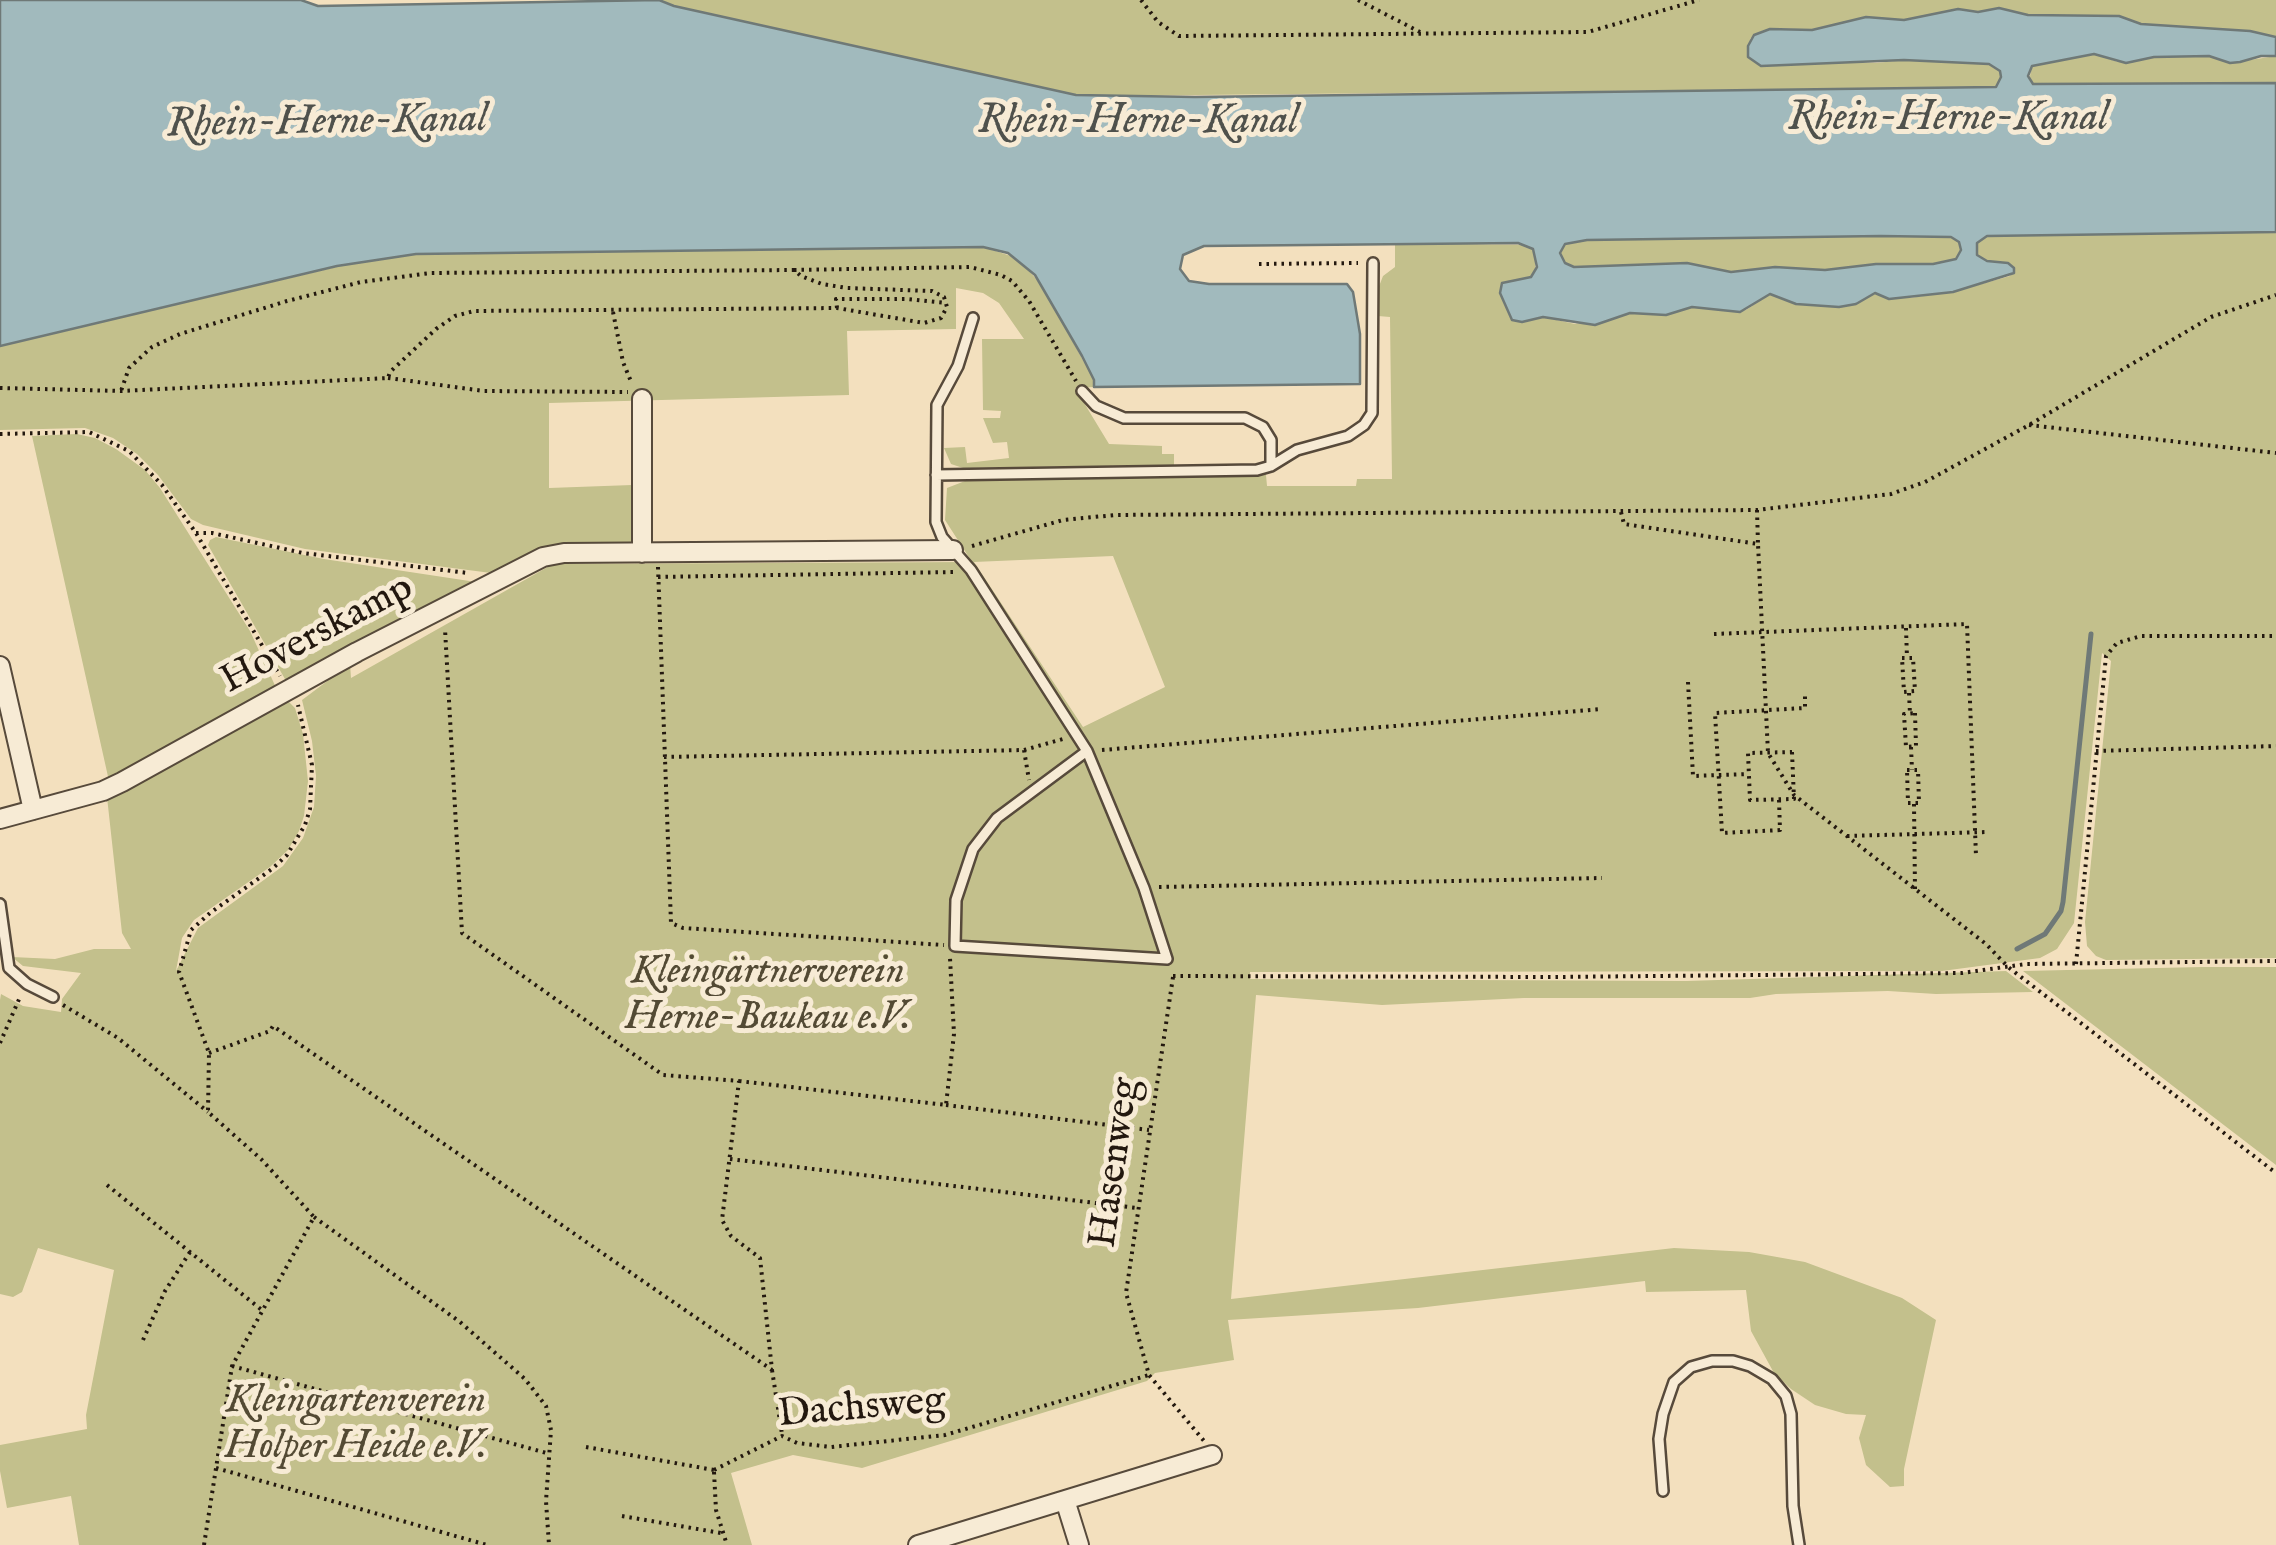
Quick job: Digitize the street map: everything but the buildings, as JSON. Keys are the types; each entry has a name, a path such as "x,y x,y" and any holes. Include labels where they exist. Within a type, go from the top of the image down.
{"street":[{"path":"642,399 642,553"},
{"name":"Hoverskamp","path":"0,818 103,791 543,557 952,550"},
{"path":"0,666 33,810"},
{"path":"918,1545 1212,1455"},
{"path":"1065,1500 1079,1545"}],"lane":[{"path":"936,475 1257,470 1297,450 1348,436 1364,425 1372,412 1373,264"},
{"path":"973,318 958,366 937,405 936,522 1088,751 1144,888 1167,958 955,946 956,900 973,849 997,818 1032,796 1088,751"},
{"path":"1082,391 1096,406 1124,418 1245,418 1263,427 1271,440 1271,466"},
{"path":"0,904 9,968 27,984 53,997"},
{"path":"1663,1491 1659,1440 1674,1382 1691,1367 1712,1361 1750,1366 1772,1379 1786,1396 1791,1414 1792,1506 1799,1545"}],"path":[{"path":"1141,0 1158,22 1179,36 1588,32 1699,0"},
{"path":"1358,0 1422,33"},
{"path":"1259,264 1373,264"},
{"path":"121,392 130,368 152,346 287,301 362,282 431,273 970,267 1012,281 1029,301 1082,391"},
{"path":"388,378 436,329 455,316 474,311 838,308 924,323 946,313 944,296 932,291 847,288 812,280 794,270"},
{"path":"952,550 1063,520 1115,515 1757,510 1891,494 1925,482 2029,425 2211,317 2276,295"},
{"path":"838,308 836,299 946,303"},
{"path":"0,388 121,392 388,378 484,391 636,392 623,362 613,312"},
{"path":"2029,425 2276,453"},
{"path":"0,434 89,432 120,446 162,485 196,533 299,707 312,764 312,792 305,826 287,855 272,869 198,922 180,958 179,972 209,1053 208,1112"},
{"path":"1757,510 1768,753 1794,795 1986,944 2008,967 2276,1173"},
{"path":"1621,512 1624,524 1758,544"},
{"path":"196,533 212,532 303,552 470,574 487,584"},
{"path":"946,1105 954,1034 950,958 955,946 683,928 671,923 658,576 971,570"},
{"path":"437,613 445,629 462,933 663,1075 1150,1130"},
{"path":"1714,634 1967,624 1976,856"},
{"path":"1906,626 1908,658"},
{"path":"2076,964 2106,656 2117,642 2141,636 2276,636"},
{"path":"1902,658 1913,658 1915,691 1909,691 1904,692 1902,658"},
{"path":"1688,682 1692,776 1748,774"},
{"path":"1909,691 1910,714"},
{"path":"1779,800 1780,830 1722,834 1715,713 1806,708 1805,696"},
{"path":"1088,751 1602,710"},
{"path":"1915,713 1916,746 1911,746 1906,746 1904,714 1915,713"},
{"path":"664,757 1024,750 1078,735"},
{"path":"1911,746 1912,770"},
{"path":"2096,751 2276,746"},
{"path":"1024,750 1032,796"},
{"path":"1792,752 1794,799 1750,800 1748,774 1748,754 1792,752"},
{"path":"1907,770 1918,770 1918,803 1914,803 1908,804 1907,770"},
{"path":"1914,803 1915,889"},
{"path":"1847,836 1987,832"},
{"path":"1144,888 1602,878"},
{"path":"2008,967 2276,961"},
{"name":"Hasenweg","path":"1149,1374 1126,1293 1173,976 1553,978 1962,973 2008,967"},
{"path":"0,1043 27,984"},
{"path":"53,997 118,1038 261,1159 314,1217 460,1322 526,1380 546,1406 552,1430 546,1501 549,1545"},
{"path":"209,1053 270,1031 273,1026 772,1370"},
{"path":"739,1082 722,1220 731,1236 760,1258 782,1436"},
{"path":"730,1159 1139,1208"},
{"path":"107,1185 262,1311"},
{"path":"204,1545 232,1366 314,1217"},
{"path":"143,1340 164,1291 190,1252"},
{"path":"232,1366 550,1454"},
{"path":"1149,1374 1212,1455"},
{"name":"Dachsweg","path":"714,1470 782,1436 797,1444 831,1447 945,1435 1149,1374"},
{"path":"586,1447 714,1470 716,1510 727,1545"},
{"path":"216,1468 486,1545"},
{"path":"622,1516 721,1533"}],"green space":[{"path":"659,0 2276,0 2276,37 2250,31 2141,24 2119,16 1958,9 1904,20 1866,17 1812,30 1777,28 1750,39 1813,62 1904,60 1989,64 2000,71 1996,87 1096,96 1076,95"},
{"path":"2094,54 2118,62 2209,56 2230,63 2276,56 2276,83 2110,85 2029,81 2032,66"},
{"path":"2276,232 2276,958 2106,960 2087,946 2085,922 2111,661 2102,653 2074,923 2057,949 2040,958 1942,971 1250,972 1250,979 1686,981 2006,971 2033,992 1524,998 1382,1005 1256,995 1231,1299 1674,1248 1749,1252 1805,1262 1902,1298 1936,1320 1904,1469 1904,1486 1890,1487 1866,1465 1859,1438 1866,1415 1815,1405 1774,1373 1751,1331 1746,1290 1646,1292 1645,1281 1418,1308 1228,1320 1234,1360 1155,1373 1147,1381 862,1468 793,1455 731,1473 752,1545 79,1545 71,1496 7,1508 0,1445 87,1429 86,1415 114,1270 38,1248 22,1292 13,1297 0,1294 0,1000 1,994 23,1006 61,1012 62,999 81,973 23,966 12,957 55,959 94,949 131,949 122,933 107,797 286,699 295,708 303,734 308,781 299,831 288,850 270,867 194,920 182,938 176,971 198,928 283,866 303,838 314,807 316,776 302,700 350,664 351,678 553,564 972,562 945,520 947,488 965,481 1266,475 1267,486 1356,486 1357,479 1392,479 1390,317 1378,316 1378,289 1383,276 1395,267 1395,243 1525,245 1536,256 1535,273 1502,283 1500,288 1512,320 1543,317 1575,324 1630,313 1666,314 1692,307 1734,312 1746,310 1770,294 1796,304 1839,307 1856,304 1875,293 1909,298 1953,292 2010,276 2014,268 2011,265 1977,255 1977,243 1987,236","holes":["1113,556 1165,687 1083,727 974,562"]},
{"path":"1951,237 1959,242 1961,250 1956,259 1933,264 1876,264 1825,270 1775,267 1731,272 1687,263 1574,267 1563,261 1560,250 1565,244 1587,240"},
{"path":"983,247 1017,258 1040,283 1094,380 1094,387 1075,388 1109,444 1162,446 1162,454 1174,454 1174,465 963,468 951,464 944,448 965,447 967,463 1009,458 1007,442 993,443 983,418 1000,418 1001,411 983,410 982,339 1024,339 999,303 983,293 956,288 956,329 847,331 849,395 549,403 549,488 632,485 635,543 499,574 305,549 203,525 191,519 137,454 113,438 85,428 0,430 0,346 362,261 416,254"},
{"path":"77,434 116,449 145,470 160,488 250,631 278,692 109,781 32,436"},
{"path":"216,537 324,559 476,582 289,686 208,545"},
{"path":"2202,967 2276,967 2276,1165 2023,971"}],"water":[{"name":"Rhein-Herne-Kanal","path":"0,0 301,0 318,6 659,0 1076,95 1195,97 1996,87 2000,71 1989,64 1904,60 1761,66 1748,57 1754,35 1770,29 1812,30 1866,17 1904,20 1958,9 2119,16 2141,24 2250,31 2276,37 2276,56 2240,62 2209,56 2154,57 2126,63 2094,54 2032,66 2028,76 2033,84 2276,83 2276,232 1987,236 1977,243 1977,255 1987,261 2008,263 2014,273 1953,292 1889,299 1875,293 1856,304 1839,307 1796,304 1770,294 1740,312 1692,307 1666,315 1630,313 1595,325 1543,317 1512,320 1500,293 1502,283 1531,277 1537,267 1533,249 1518,243 1204,246 1183,255 1180,269 1189,281 1347,284 1353,292 1360,334 1360,384 1094,387 1082,356 1035,275 1008,253 983,247 416,254 337,266 0,346","holes":["1951,237 1959,242 1961,250 1956,259 1933,264 1876,264 1825,270 1775,267 1731,272 1687,263 1574,267 1565,263 1560,253 1565,244 1587,240"]}],"waterway":[{"path":"2017,949 2045,934 2061,911 2091,634"}],"park label":[{"name":"Kleingärtnerverein Herne-Baukau e.V.","path":"768,997"},
{"name":"Kleingartenverein Holper Heide e.V.","path":"356,1426"}]}
